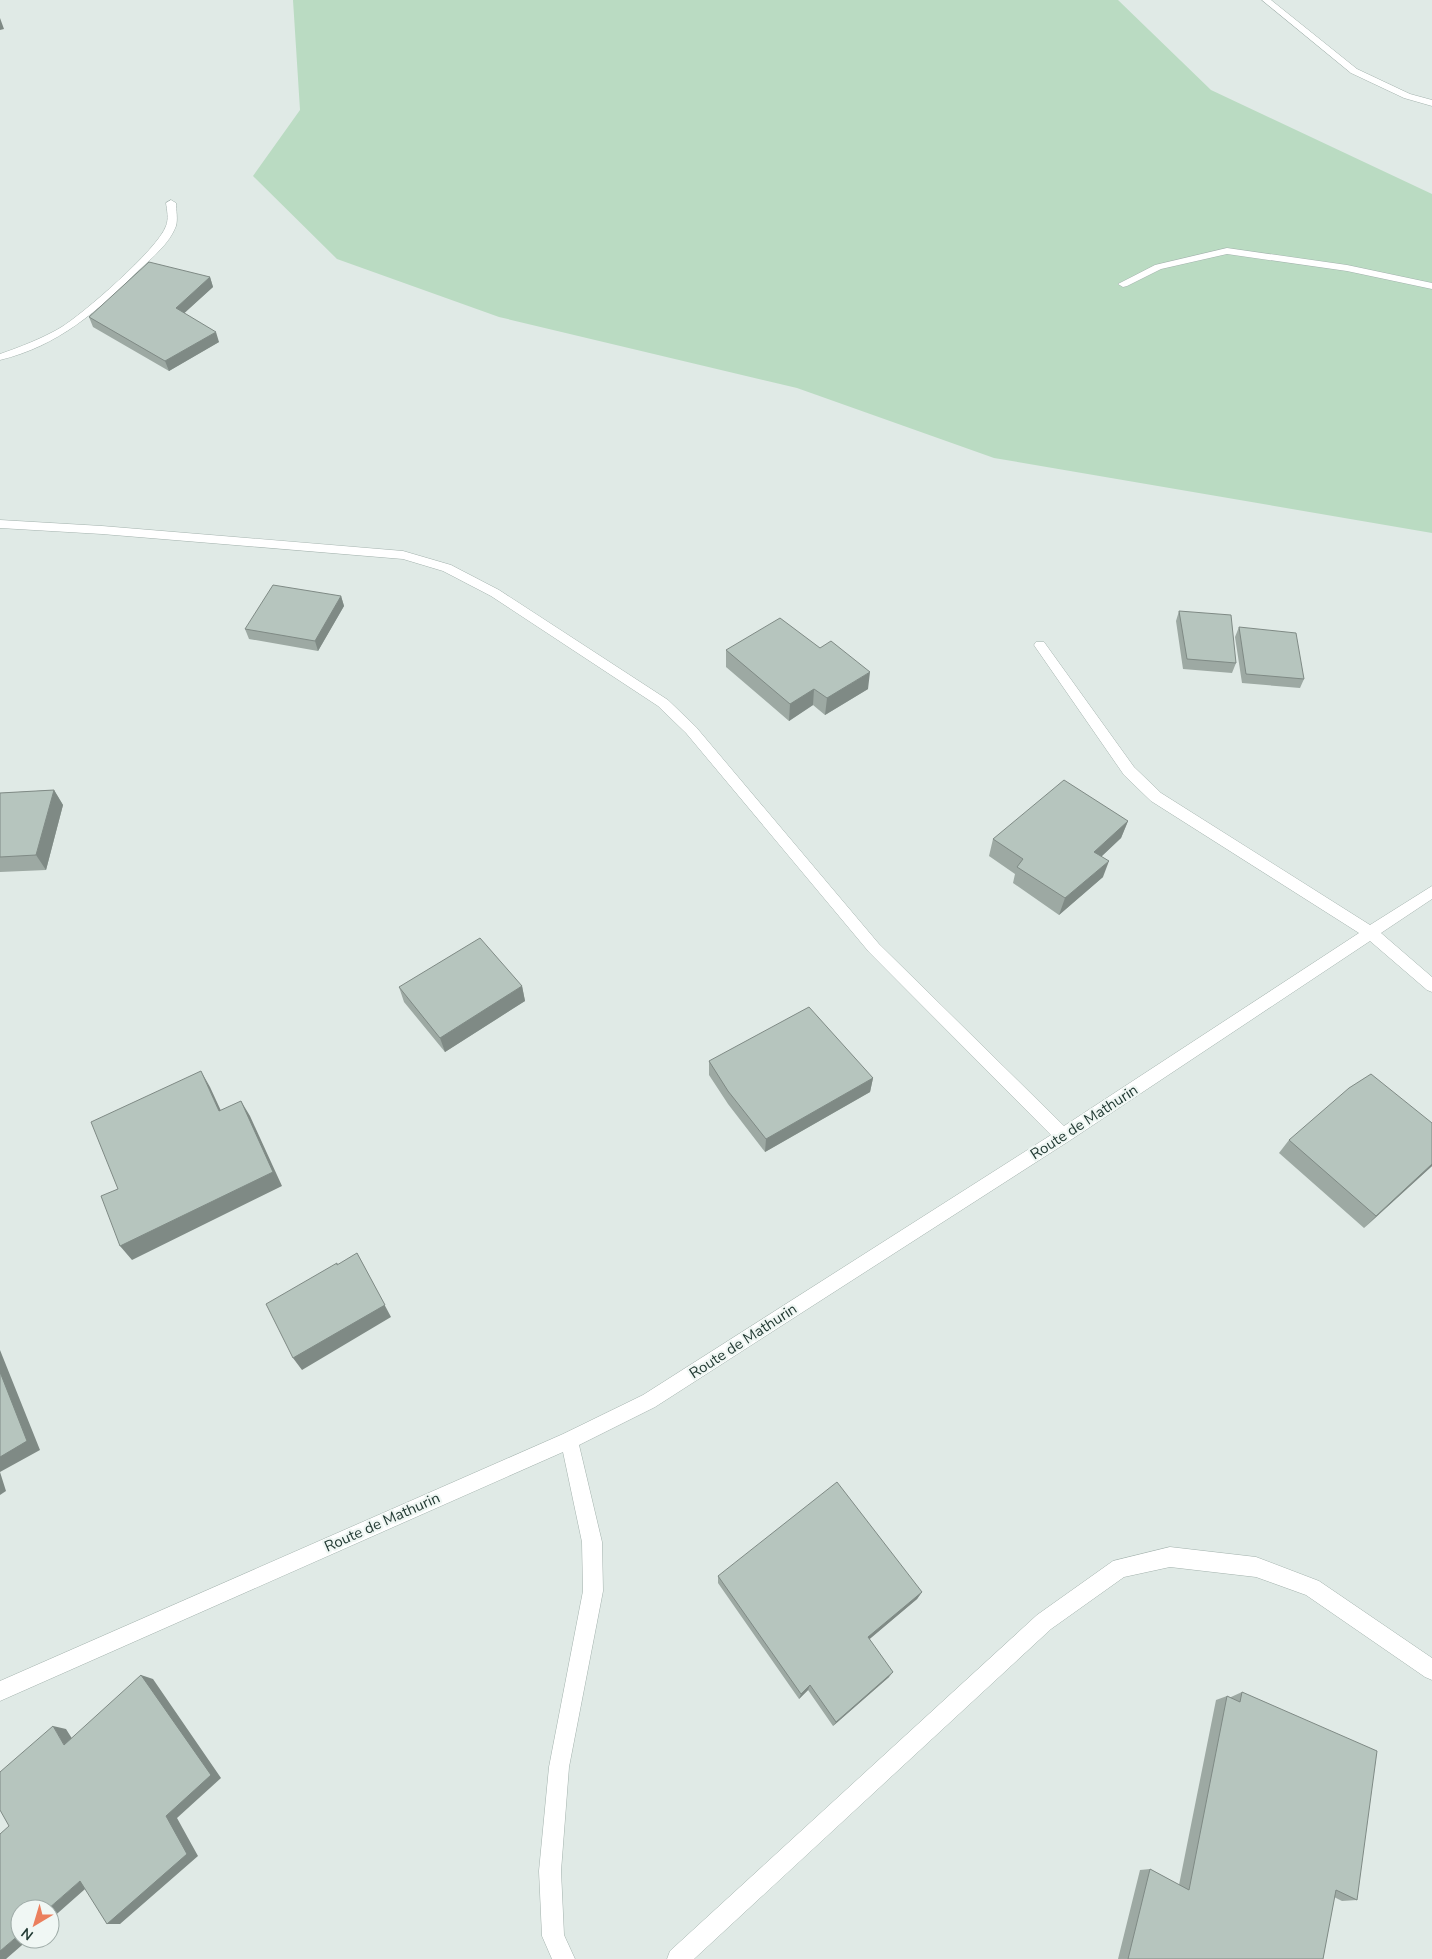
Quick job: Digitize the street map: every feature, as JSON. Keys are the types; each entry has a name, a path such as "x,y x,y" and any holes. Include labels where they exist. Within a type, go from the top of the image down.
{"street":[{"path":"1266,0 1354,71 1407,96 1432,103"},
{"path":"0,358 28,348 70,326 158,248 172,226 171,203"},
{"path":"1122,284 1158,267 1227,251 1347,268 1432,286"},
{"path":"0,524 102,530 403,555 447,568 495,593 663,703 691,730 874,948 1063,1136"},
{"path":"1040,646 1129,772 1156,798 1371,933 1432,986"},
{"name":"Route de Mathurin","path":"0,1691 569,1440 649,1401 1063,1136 1432,892"},
{"path":"564,1959 553,1936 550,1871 559,1767 593,1591 592,1542 569,1440"},
{"path":"678,1959 1044,1622 1120,1568 1170,1556 1256,1567 1312,1588 1432,1670"}],"green space":[{"path":"293,0 1118,0 1211,90 1432,194 1432,533 994,458 797,388 499,317 337,259 253,176 300,110"}],"building":[{"path":"149,262 210,277 176,308 216,332 165,361 89,317"},
{"path":"273,585 341,596 315,641 245,629"},
{"path":"1179,611 1231,615 1236,663 1187,659"},
{"path":"780,618 820,648 831,641 870,672 827,698 814,689 790,704 726,650"},
{"path":"1239,627 1296,633 1304,679 1246,674"},
{"path":"1064,780 1128,821 1094,852 1109,861 1065,898 1017,867 1023,859 993,839"},
{"path":"54,790 36,855 0,857 0,793"},
{"path":"480,938 522,986 440,1038 399,987"},
{"path":"809,1007 873,1078 766,1139 728,1091 709,1061"},
{"path":"201,1071 219,1111 241,1101 273,1172 120,1246 101,1196 118,1189 91,1122"},
{"path":"1371,1074 1432,1123 1432,1164 1376,1216 1289,1140 1349,1088"},
{"path":"357,1253 385,1305 293,1358 266,1304"},
{"path":"0,1372 27,1441 0,1457"},
{"path":"837,1482 922,1592 868,1637 893,1672 836,1722 810,1685 801,1694 718,1576"},
{"path":"141,1675 211,1775 166,1816 187,1854 107,1924 80,1881 59,1899 10,1899 10,1942 0,1951 0,1834 9,1826 0,1810 0,1772 53,1726 64,1745"},
{"path":"1242,1692 1377,1751 1357,1900 1336,1890 1323,1959 1128,1959 1150,1869 1189,1890 1227,1696 1240,1702"}]}
